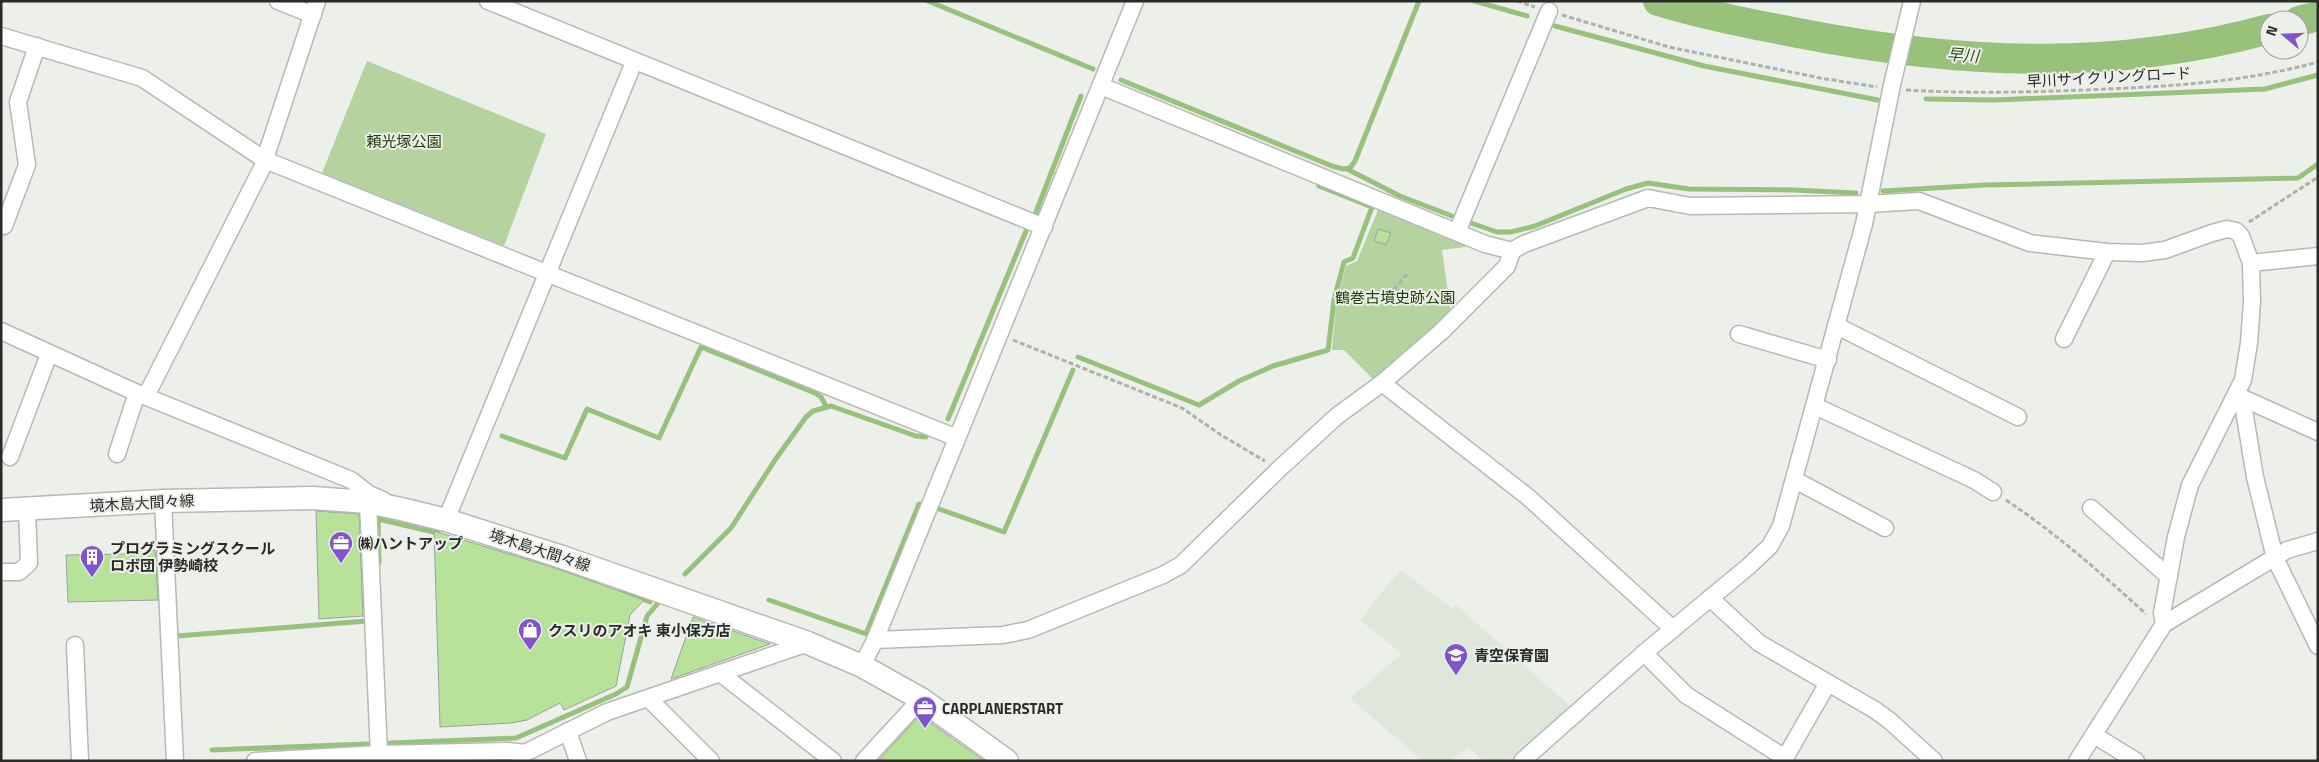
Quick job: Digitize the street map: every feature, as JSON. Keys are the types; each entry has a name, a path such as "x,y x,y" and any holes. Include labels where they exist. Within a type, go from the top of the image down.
{"main road":[{"name":"境木島大間々線","path":"1,510 163,501 313,498 368,502 446,520 562,557 808,642 862,666 921,699 998,758"}],"street":[{"path":"117,454 141,395 265,160 315,8 278,1"},
{"path":"488,1 634,62 1044,227"},
{"path":"862,666 875,640 956,438 1000,335 1134,1"},
{"path":"1523,760 1644,653 1770,546 1781,526 1828,360 1868,204 1910,8"},
{"path":"1457,232 1549,11"},
{"path":"1,36 142,78 265,160 548,272 956,438"},
{"path":"4,226 27,165 18,102 38,46"},
{"path":"446,520 634,62"},
{"path":"1101,86 1485,244 1512,251"},
{"path":"875,640 1003,635 1028,630 1163,575 1181,565 1278,469 1338,416 1382,383 1442,331 1507,266 1512,251 1524,244 1648,198 1690,206 1868,204 1919,201 2030,243 2107,252 2142,253 2165,250 2212,233 2227,229 2236,231 2241,236 2251,263 2252,302 2249,344 2239,397 2190,485 2176,537 2162,613 2158,623 2077,761"},
{"path":"2064,339 2107,252"},
{"path":"2251,263 2318,256"},
{"path":"1837,326 2018,417"},
{"path":"1,331 141,395 350,480 369,494 401,509"},
{"path":"1738,334 1828,360"},
{"path":"10,457 49,354"},
{"path":"1382,383 1528,497 1673,629"},
{"path":"2239,397 2318,432"},
{"path":"2239,397 2255,477 2275,558 2318,646"},
{"path":"1815,406 1974,480 1993,492"},
{"path":"1795,480 1885,528"},
{"path":"163,501 175,761"},
{"path":"368,502 379,754"},
{"path":"2091,508 2169,577"},
{"path":"1,572 19,572 29,563 27,509"},
{"path":"2158,623 2287,550 2318,541"},
{"path":"1710,598 1759,643 1890,721 1934,761"},
{"path":"254,761 379,754 508,751 521,757 568,730 607,712 808,642"},
{"path":"75,645 80,761"},
{"path":"1644,653 1686,695 1784,758 1828,683"},
{"path":"720,673 833,761"},
{"path":"648,698 700,757"},
{"path":"864,761 921,699"},
{"path":"568,730 578,761"},
{"path":"2094,735 2136,761"}],"path":[{"name":"早川サイクリングロード","path":"1517,1 1669,47 1820,78 1892,88 2018,93 2186,84 2276,73 2318,62"},
{"path":"2236,231 2318,177"},
{"path":"1388,295 1408,273"},
{"path":"1000,335 1182,408 1221,435 1278,469"},
{"path":"1993,492 2047,528 2085,558 2158,623"}],"shaded area":[{"name":"青空保育園","path":"1400,570 1452,608 1456,605 1570,706 1508,761 1483,761 1468,747 1451,761 1423,761 1350,698 1402,654 1360,620"}],"green space":[{"name":"頼光塚公園","path":"367,61 546,134 504,246 322,173"},
{"name":"鶴巻古墳史跡公園","path":"1380,205 1473,246 1442,250 1451,314 1412,349 1373,379 1344,350 1332,350 1336,304 1346,266 1357,261"}],"building":[{"path":"1378,229 1391,233 1386,245 1374,241"},
{"name":"㈱ハントアップ","path":"316,511 359,514 363,616 319,619"},
{"name":"クスリのアオキ 東小保方店","path":"434,531 558,569 644,600 630,615 616,686 564,710 560,703 527,720 511,723 440,727"},
{"path":"126,550 155,550 158,600 68,602 66,555 126,554"},
{"path":"693,617 770,644 671,679"},
{"name":"CARPLANERSTART","path":"920,715 984,761 878,761"}],"waterway":[{"path":"928,1 1093,69"},
{"path":"1121,80 1332,166 1343,169 1350,168 1355,161 1419,1"},
{"path":"1474,1 1527,16"},
{"name":"早川","path":"1658,1 1693,11 1798,33 1857,43 1975,57 2034,59 2152,52 2210,43 2259,31"},
{"name":"早川","path":"2309,18 2318,16"},
{"path":"1555,26 1704,66 1878,100"},
{"path":"1926,99 1994,100 2265,89 2318,75"},
{"path":"1036,212 1081,96"},
{"path":"1883,191 1985,185 2298,178 2318,164"},
{"path":"1347,169 1400,196 1452,216"},
{"path":"1471,223 1497,232 1511,232 1535,226 1626,189 1648,183 1689,189 1794,190 1856,193"},
{"path":"1078,357 1199,405 1239,381 1273,366 1328,350 1334,300 1344,262 1353,258 1372,207 1319,186"},
{"path":"948,419 1026,231"},
{"path":"502,436 565,458 587,409 659,438 701,347 815,393 821,397 826,406"},
{"path":"939,509 1004,532 1073,370"},
{"path":"685,574 731,528 775,460 806,417 813,411 831,406 916,436 926,437"},
{"path":"769,600 866,634 919,504"},
{"path":"379,563 378,519 438,533"},
{"path":"622,592 650,602"},
{"path":"390,743 516,738 616,694 627,687 647,616 658,603"},
{"path":"177,636 367,621"},
{"path":"212,750 367,744"}],"place":[{"name":"㈱ハントアップ","path":"341,564"},
{"name":"プログラミングスクール ロボ団 伊勢崎校","path":"92,578"},
{"name":"クスリのアオキ 東小保方店","path":"530,651"},
{"name":"青空保育園","path":"1456,676"},
{"name":"CARPLANERSTART","path":"925,729"}]}
